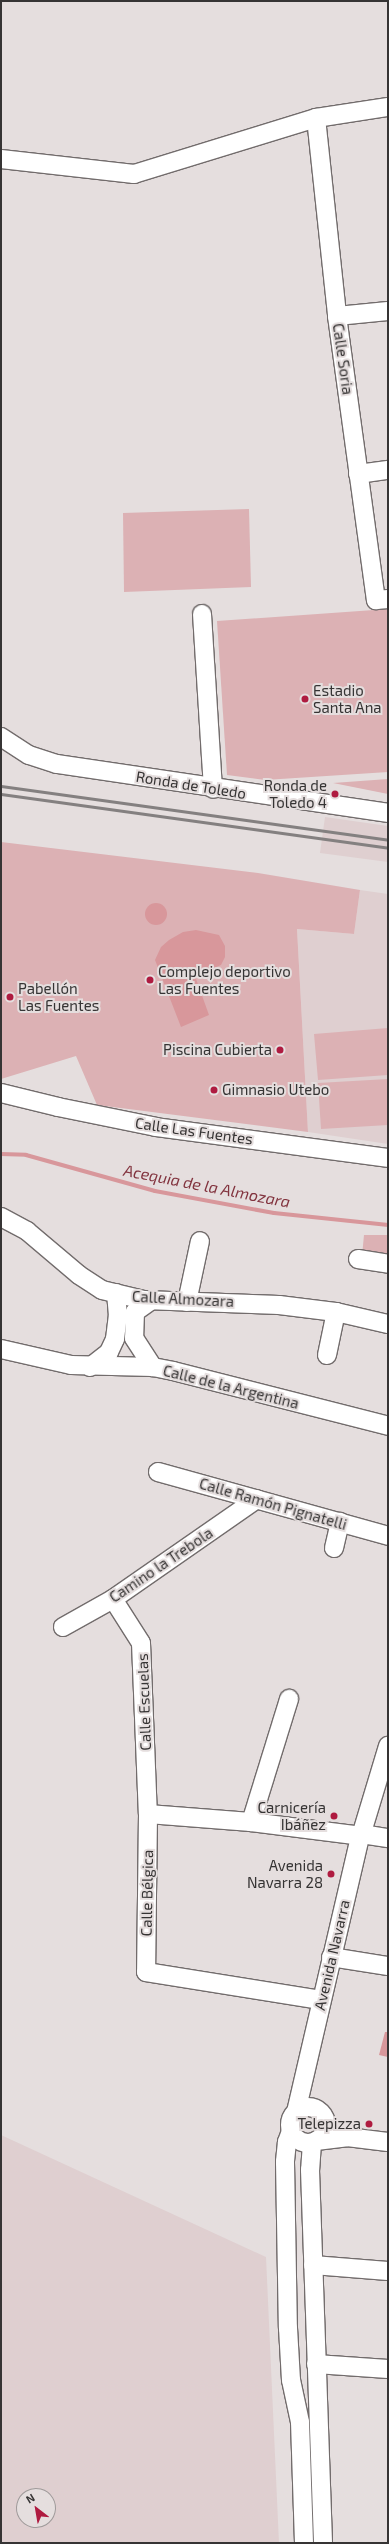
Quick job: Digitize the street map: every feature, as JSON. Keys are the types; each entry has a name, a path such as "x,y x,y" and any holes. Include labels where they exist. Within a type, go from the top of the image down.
{"street":[{"path":"1,159 134,174 316,118 388,107"},
{"name":"Calle Soria","path":"316,118 337,316 358,474 382,600"},
{"path":"337,316 388,311"},
{"path":"358,474 388,470"},
{"path":"202,614 212,789"},
{"name":"Ronda de Toledo","path":"2,741 29,756 57,764 212,789 388,813"},
{"name":"Calle Las Fuentes","path":"1,1093 58,1107 156,1126 388,1158"},
{"name":"Calle Almozara","path":"1,1217 27,1231 79,1275 102,1290 152,1300 187,1302 252,1302 336,1312 388,1324"},
{"path":"187,1302 200,1241"},
{"path":"358,1259 388,1264"},
{"path":"90,1367 109,1352 112,1346 118,1316 116,1293"},
{"path":"152,1300 135,1312 134,1338 153,1367"},
{"path":"327,1355 336,1312"},
{"name":"Calle de la Argentina","path":"1,1349 71,1365 90,1367 153,1367 388,1426"},
{"name":"Calle Ramón Pignatelli","path":"158,1472 388,1536"},
{"name":"Camino la Trebola","path":"63,1627 113,1599 257,1499"},
{"path":"334,1548 340,1522"},
{"name":"Calle Escuelas","path":"113,1599 141,1643 148,1814"},
{"path":"251,1822 289,1699"},
{"name":"Avenida Navarra","path":"296,2112 304,2068 361,1835 388,1746"},
{"path":"148,1814 251,1822 388,1838"},
{"name":"Calle Bélgica","path":"148,1814 146,1972 321,2000"},
{"path":"331,1957 388,1966"},
{"path":"304,2068 322,2115 326,2131 314,2142 310,2170 314,2316 324,2541"},
{"path":"294,2543 285,2162 291,2132 290,2123 296,2112 303,2107 322,2115 347,2136"},
{"path":"291,2132 300,2141 314,2142 347,2136 388,2142"},
{"path":"313,2265 388,2271"},
{"path":"316,2364 388,2370"},
{"path":"291,2380 300,2422 304,2543"}],"shaded area":[{"path":"249,509 251,587 124,592 123,513"},
{"name":"Estadio Santa Ana","path":"388,609 388,772 265,780 227,775 217,621"},
{"path":"388,779 388,794 333,783"},
{"path":"325,817 388,826 388,862 320,853"},
{"name":"Complejo deportivo Las Fuentes","path":"1,842 258,873 360,890 354,934 297,929 308,1132 97,1105 76,1056 1,1079"},
{"path":"360,890 388,894 388,1144 308,1132 297,929 354,934"},
{"path":"156,903 164,906 167,914 164,922 156,925 148,922 145,914 148,906"},
{"path":"196,930 219,935 225,946 225,957 221,965 195,976 209,1015 181,1027 155,960 161,947 169,940 183,932"},
{"path":"388,1028 388,1075 318,1080 314,1034"},
{"path":"388,1079 388,1125 321,1129 318,1083"},
{"path":"364,1235 388,1235 388,1261 362,1256"},
{"path":"385,2032 388,2032 388,2057 379,2055"},
{"path":"1,2135 266,2257 279,2543 1,2543"}],"waterway":[{"name":"Acequia de la Almozara","path":"1,1154 26,1155 155,1191 274,1213 388,1225"}],"railway":[{"path":"1,786 388,840"},
{"path":"1,794 388,848"}],"place":[{"name":"Estadio Santa Ana","path":"305,699"},
{"name":"Ronda de Toledo 4","path":"335,794"},
{"name":"Complejo deportivo Las Fuentes","path":"150,980"},
{"name":"Pabellón Las Fuentes","path":"10,997"},
{"name":"Piscina Cubierta","path":"280,1050"},
{"name":"Gimnasio Utebo","path":"214,1090"},
{"name":"Carnicería Ibáñez","path":"334,1816"},
{"name":"Avenida Navarra 28","path":"331,1874"},
{"name":"Telepizza","path":"369,2124"}]}
